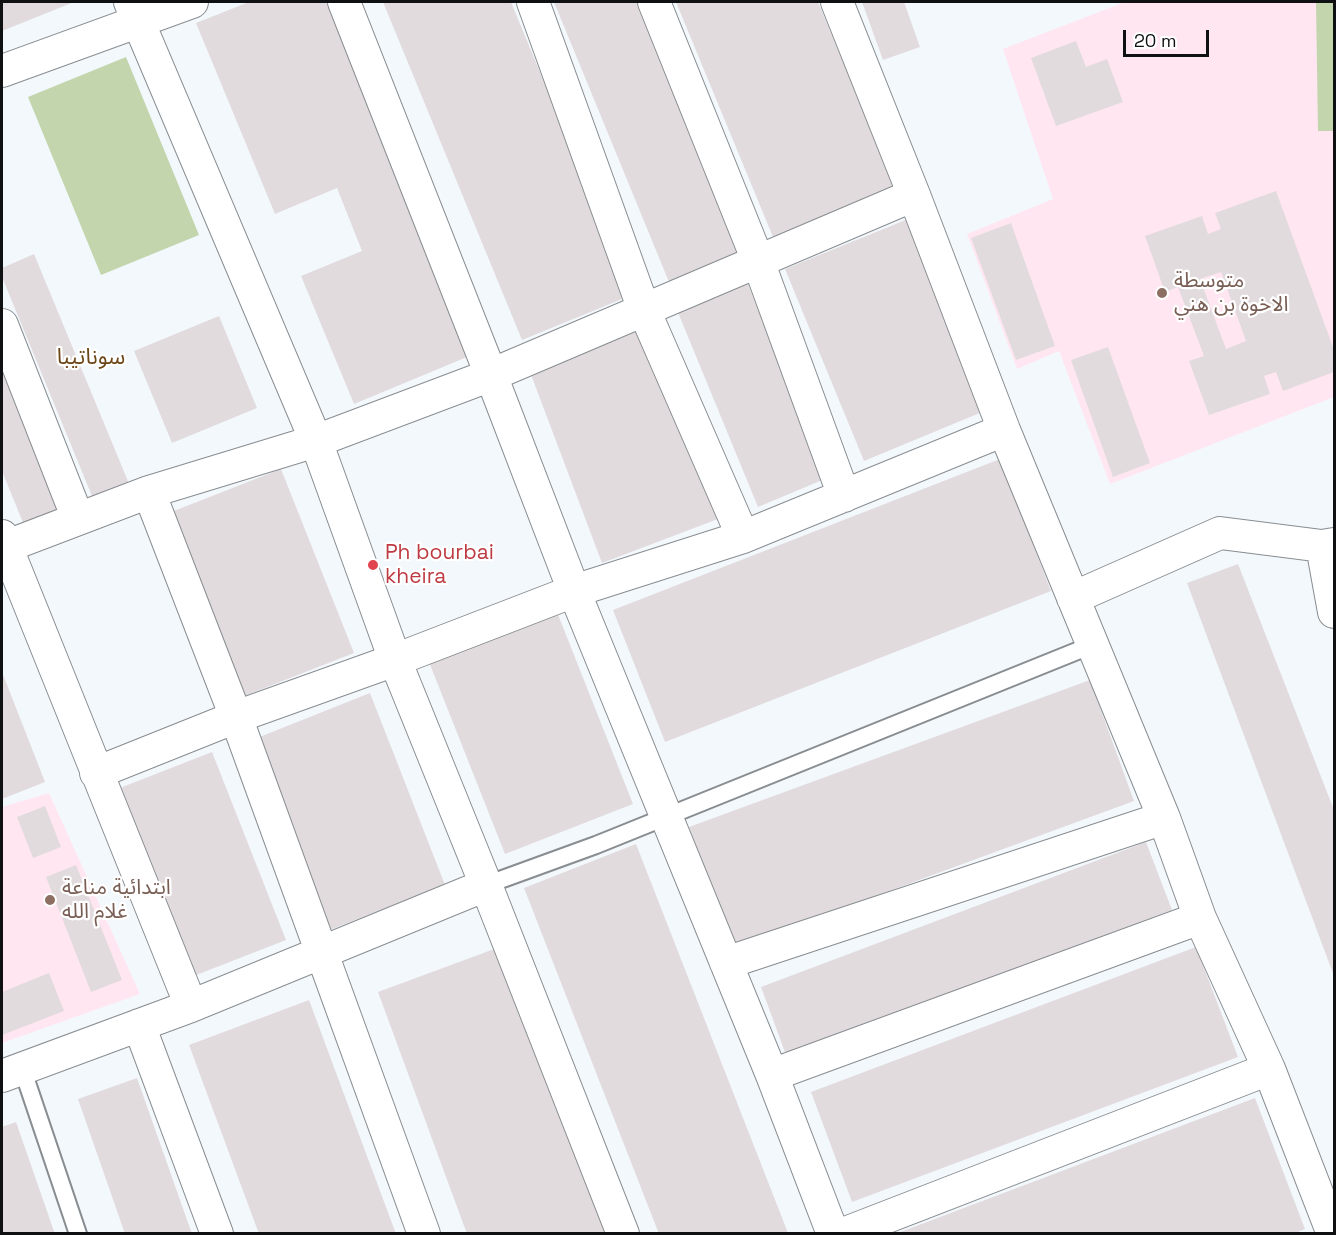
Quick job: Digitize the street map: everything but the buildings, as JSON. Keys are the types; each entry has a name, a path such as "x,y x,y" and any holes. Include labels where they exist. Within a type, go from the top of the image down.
{"street":[{"path":"2,71 134,11 192,2"},
{"path":"344,2 574,591 772,1075 833,1233"},
{"path":"533,2 644,310 743,537"},
{"path":"654,2 758,261 844,496"},
{"path":"837,2 1004,430 1164,818 1200,918 1269,1069 1329,1232"},
{"path":"134,11 316,441 395,660 623,1233"},
{"path":"191,1006 3,544 149,492 316,441 491,375 914,195"},
{"path":"2,325 78,519"},
{"path":"96,773 236,717 395,660 574,591 743,537 1004,430"},
{"path":"149,492 236,717 424,1233"},
{"path":"1073,598 1220,534 1328,545 1335,612"},
{"path":"726,963 1164,818"},
{"path":"12,1072 191,1006 486,885"},
{"path":"772,1075 1200,918"},
{"path":"139,1025 217,1233"},
{"path":"843,1233 1269,1069"}],"lane":[{"path":"486,885 596,846 1092,645"},
{"path":"12,1072 78,1233"}],"shaded area":[{"name":"متوسطة الاخوة بن هني","path":"1125,2 1334,2 1334,397 1110,484 1059,351 1017,369 967,234 1053,199 1003,49"},
{"name":"ابتدائية مناعة غلام الله","path":"49,793 140,994 2,1043 2,807"}],"green space":[{"path":"1316,2 1334,2 1334,131 1318,131"},
{"path":"126,57 199,235 101,275 28,97"}],"place":[{"name":"متوسطة الاخوة بن هني","path":"1162,293"},
{"name":"Ph bourbai kheira","path":"373,565"},
{"name":"ابتدائية مناعة غلام الله","path":"50,900"}],"district":[{"name":"سوناتيبا","path":"91,358"}]}
